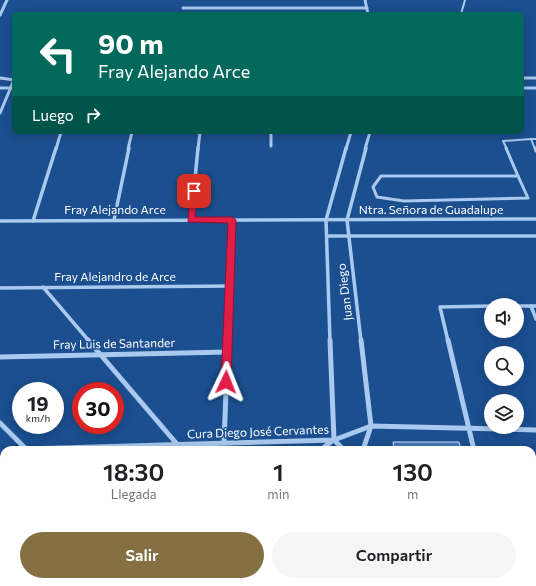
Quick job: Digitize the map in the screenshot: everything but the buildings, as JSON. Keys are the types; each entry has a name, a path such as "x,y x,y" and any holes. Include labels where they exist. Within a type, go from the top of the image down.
{"street":[{"path":"0,15 7,0"},
{"path":"365,0 367,12"},
{"path":"183,8 366,8"},
{"path":"0,78 12,80"},
{"path":"524,78 536,78"},
{"path":"0,88 12,88 0,113"},
{"path":"524,88 536,88"},
{"path":"33,221 60,134"},
{"path":"114,220 132,134"},
{"path":"191,220 200,134"},
{"path":"271,134 271,146"},
{"name":"Juan Diego","path":"334,440 328,236 326,220 350,134"},
{"name":"Juan Diego","path":"364,446 371,426 347,220 369,134"},
{"name":"Ntra. Señora de Guadalupe","path":"326,220 536,219"},
{"path":"224,442 232,220"},
{"name":"Fray Alejando Arce","path":"0,221 326,220"},
{"path":"328,236 536,236"},
{"name":"Fray Alejandro de Arce","path":"0,288 230,286"},
{"path":"43,287 176,444"},
{"path":"473,446 440,307 484,306"},
{"path":"534,306 536,319"},
{"name":"Fray Luis de Santander","path":"0,357 228,352"},
{"path":"0,423 23,446"},
{"name":"Cura Diego José Cervantes","path":"116,446 334,440 371,426 536,430"},
{"path":"326,446 334,440 340,446"}],"lane":[{"path":"462,12 465,0"},
{"path":"531,139 536,151"},
{"path":"519,176 381,176 373,187 377,197 404,201 528,198 519,176 504,141 536,139"}],"route":[{"path":"194,191 191,220 232,220 226,382"}]}
